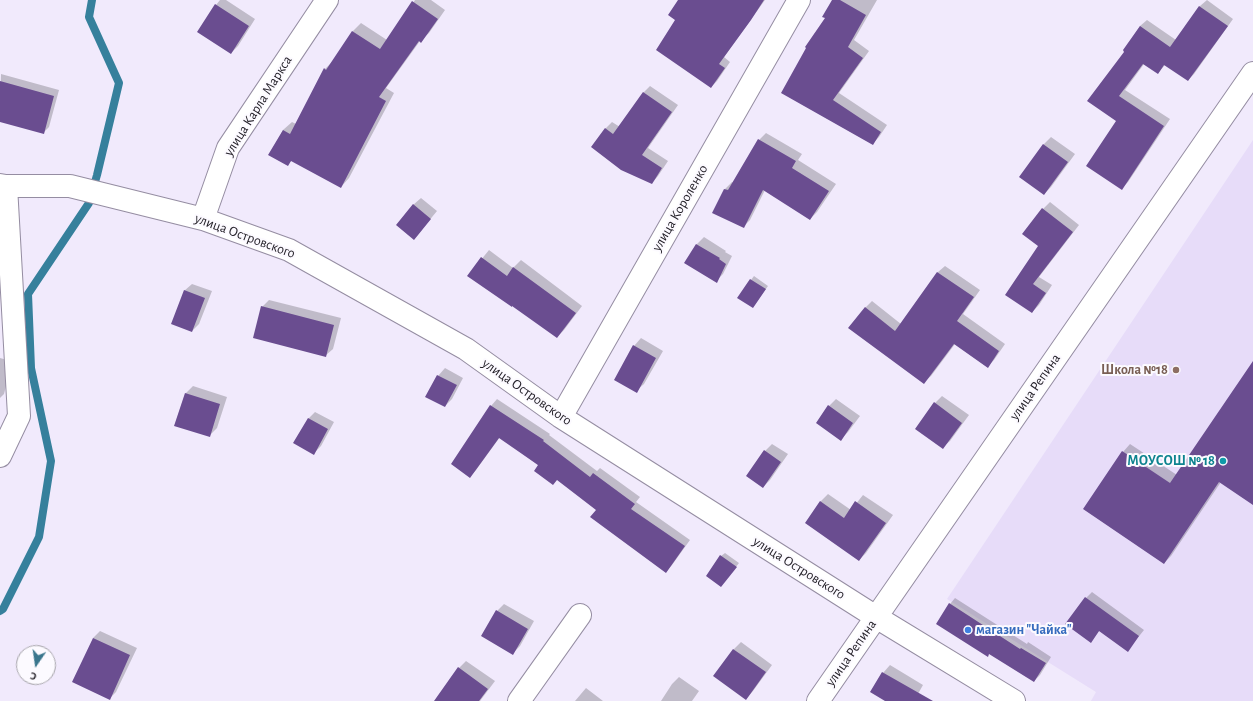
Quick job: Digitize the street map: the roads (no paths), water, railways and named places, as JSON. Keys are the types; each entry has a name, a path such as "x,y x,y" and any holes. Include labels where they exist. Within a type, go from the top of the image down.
{"street":[{"name":"улица Карла Маркса","path":"203,219 228,148 327,0"},
{"name":"улица Короленко","path":"561,417 799,0"},
{"name":"улица Репина","path":"818,701 1253,73"},
{"name":"улица Островского","path":"3,186 70,186 112,195 203,219 289,250 466,349 561,417 876,617 1014,701"},
{"path":"0,456 18,416 3,186"},
{"path":"519,701 580,615"}],"waterway":[{"path":"0,611 3,609 39,537 51,461 31,368 28,294 89,203 119,83 89,17 92,0"}],"place":[{"name":"Школа №18","path":"1176,370"},
{"name":"МОУСОШ № 18","path":"1223,461"},
{"name":"магазин \"Чайка\"","path":"968,630"}]}
